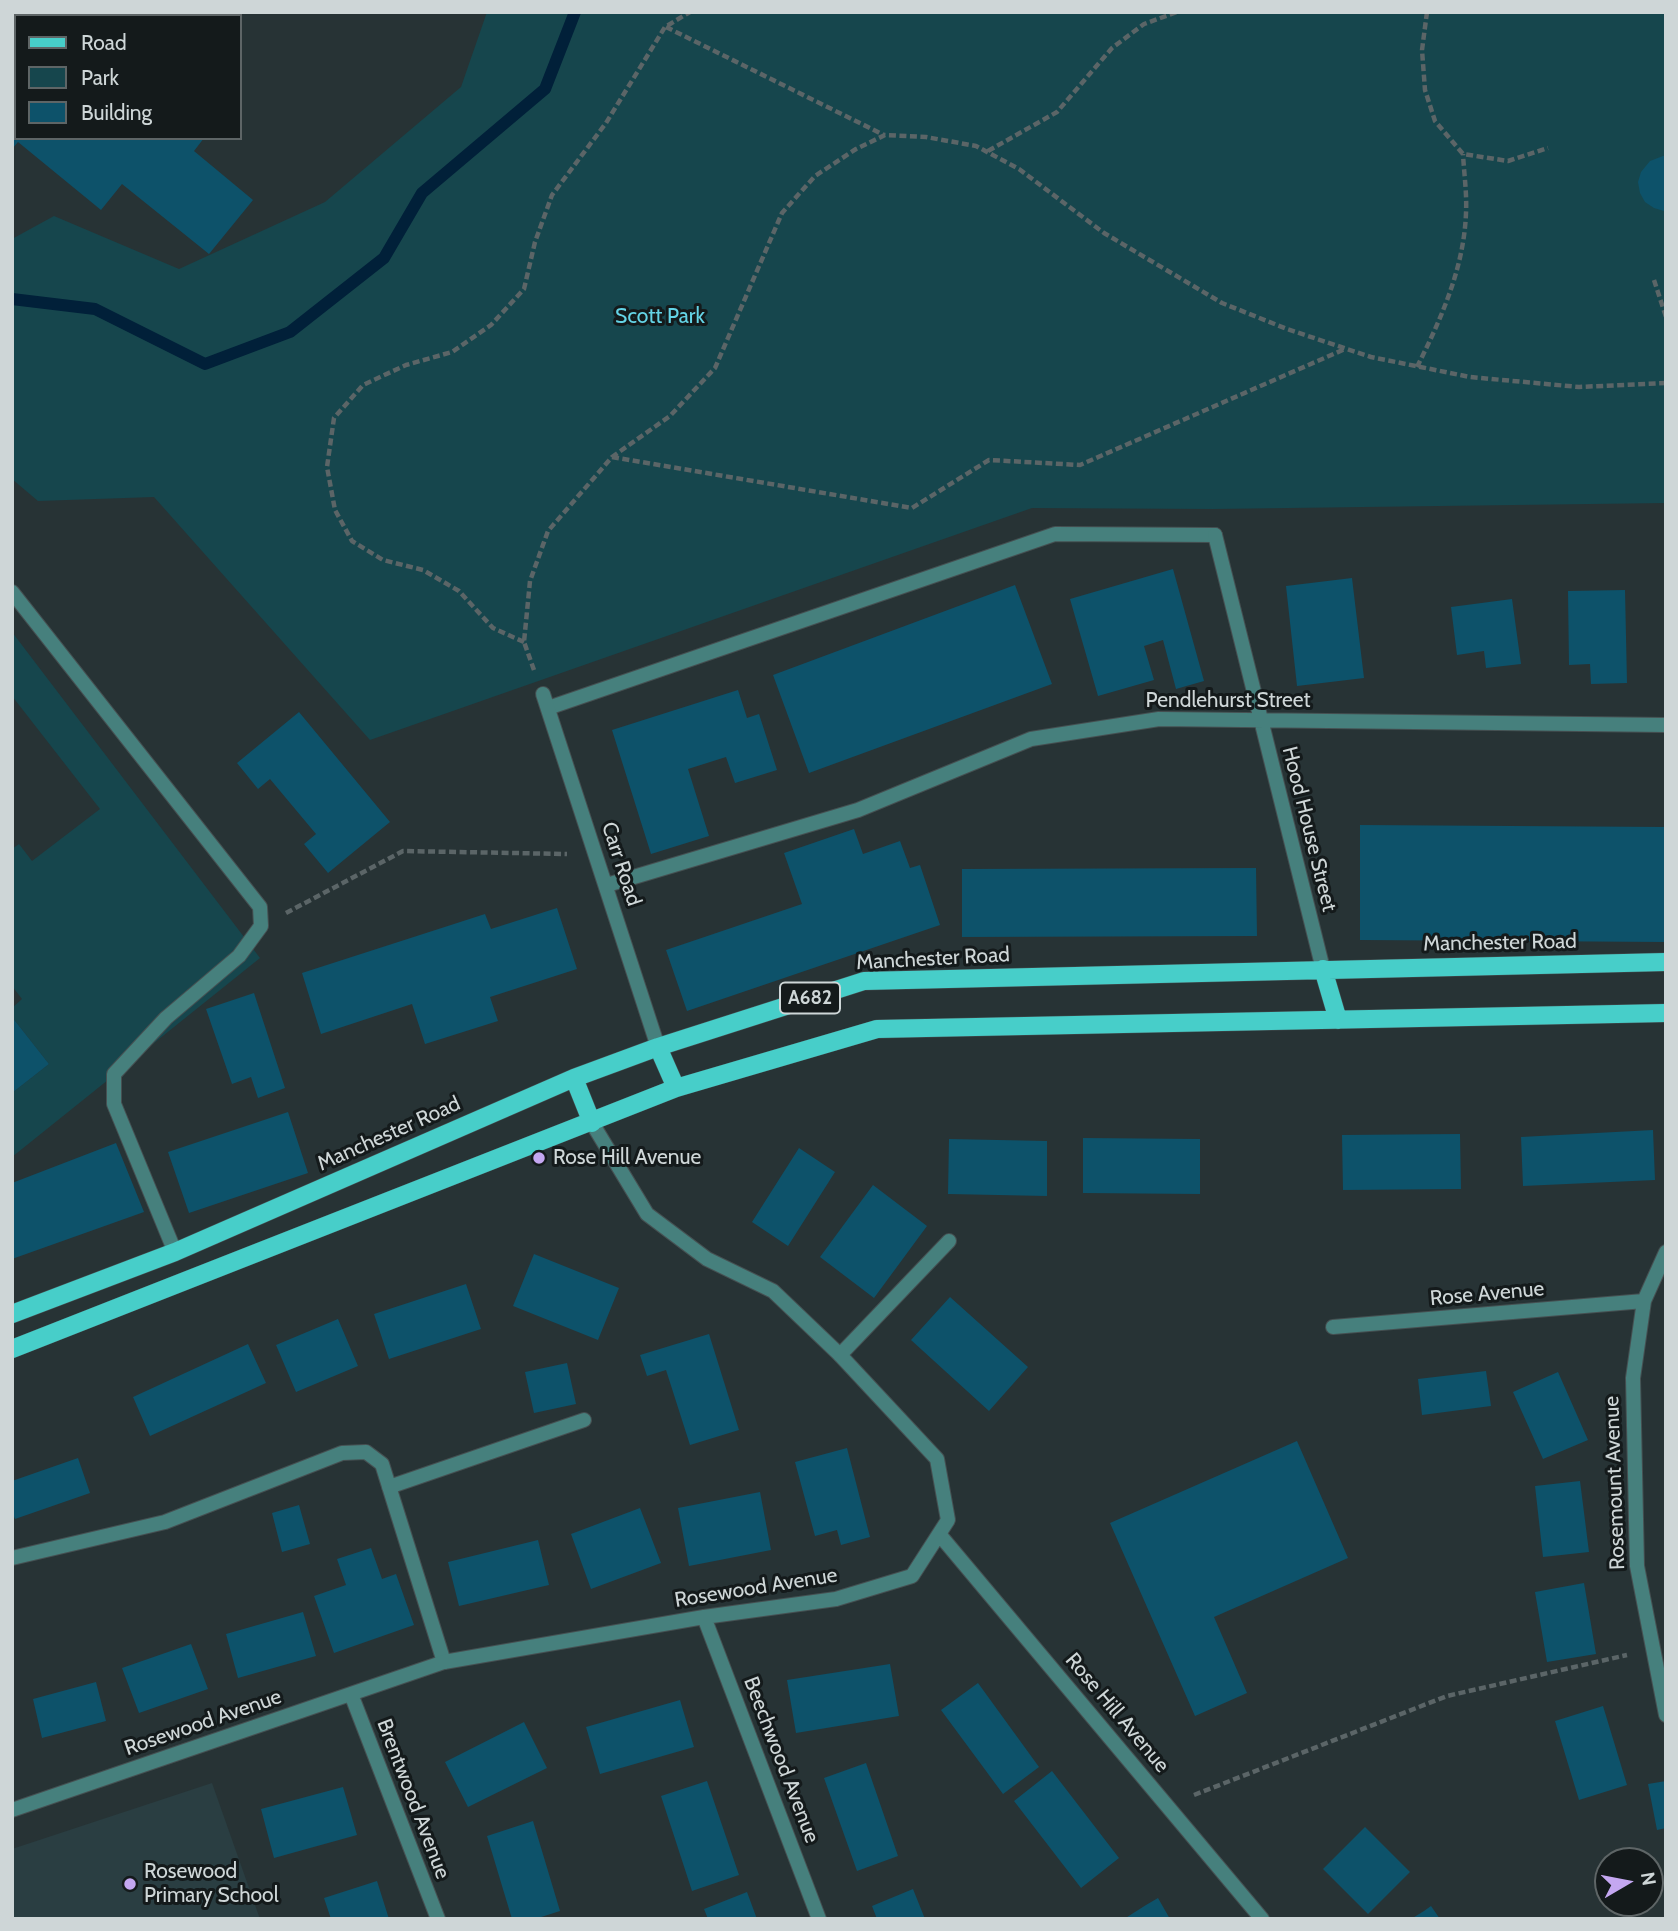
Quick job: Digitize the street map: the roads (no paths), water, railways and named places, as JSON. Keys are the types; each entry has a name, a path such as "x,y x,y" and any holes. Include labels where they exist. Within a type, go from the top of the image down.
{"main road":[{"name":"Manchester Road","path":"12,1314 176,1252 574,1078 658,1047 864,981 1666,962"},
{"path":"1323,969 1338,1020"},
{"name":"A682","path":"12,1349 676,1088 877,1029 1666,1013"},
{"path":"658,1047 676,1088"},
{"path":"574,1078 592,1123"}],"street":[{"name":"Carr Road","path":"658,1047 546,701 1055,534 1215,536"},
{"name":"Hood House Street","path":"1215,536 1323,969"},
{"path":"12,592 260,907 261,926 239,956 166,1018 114,1074 114,1104 176,1252"},
{"name":"Pendlehurst Street","path":"607,885 858,810 1031,739 1160,719 1666,725"},
{"name":"Rosewood Avenue","path":"12,1810 444,1662 704,1616 836,1600 912,1576 948,1520 937,1459 840,1355 773,1291 707,1259 647,1214 592,1123"},
{"path":"840,1355 948,1241"},
{"name":"Rosemount Avenue","path":"1666,1252 1643,1301 1633,1378 1637,1566 1651,1650 1666,1715"},
{"name":"Rose Avenue","path":"1333,1327 1643,1301"},
{"path":"389,1486 584,1420"},
{"path":"12,1558 165,1522 342,1453 366,1452 382,1464 444,1662"},
{"name":"Rose Hill Avenue","path":"940,1534 1262,1919"},
{"name":"Beechwood Avenue","path":"704,1616 819,1919"},
{"name":"Brentwood Avenue","path":"351,1694 438,1919"}],"waterway":[{"path":"12,299 95,309 205,364 290,332 384,258 422,193 545,89 575,12"}],"place":[{"name":"Rose Hill Avenue","path":"539,1158"},
{"name":"Rosewood Primary School","path":"130,1884"}],"park label":[{"name":"Scott Park","path":"660,317"}]}
